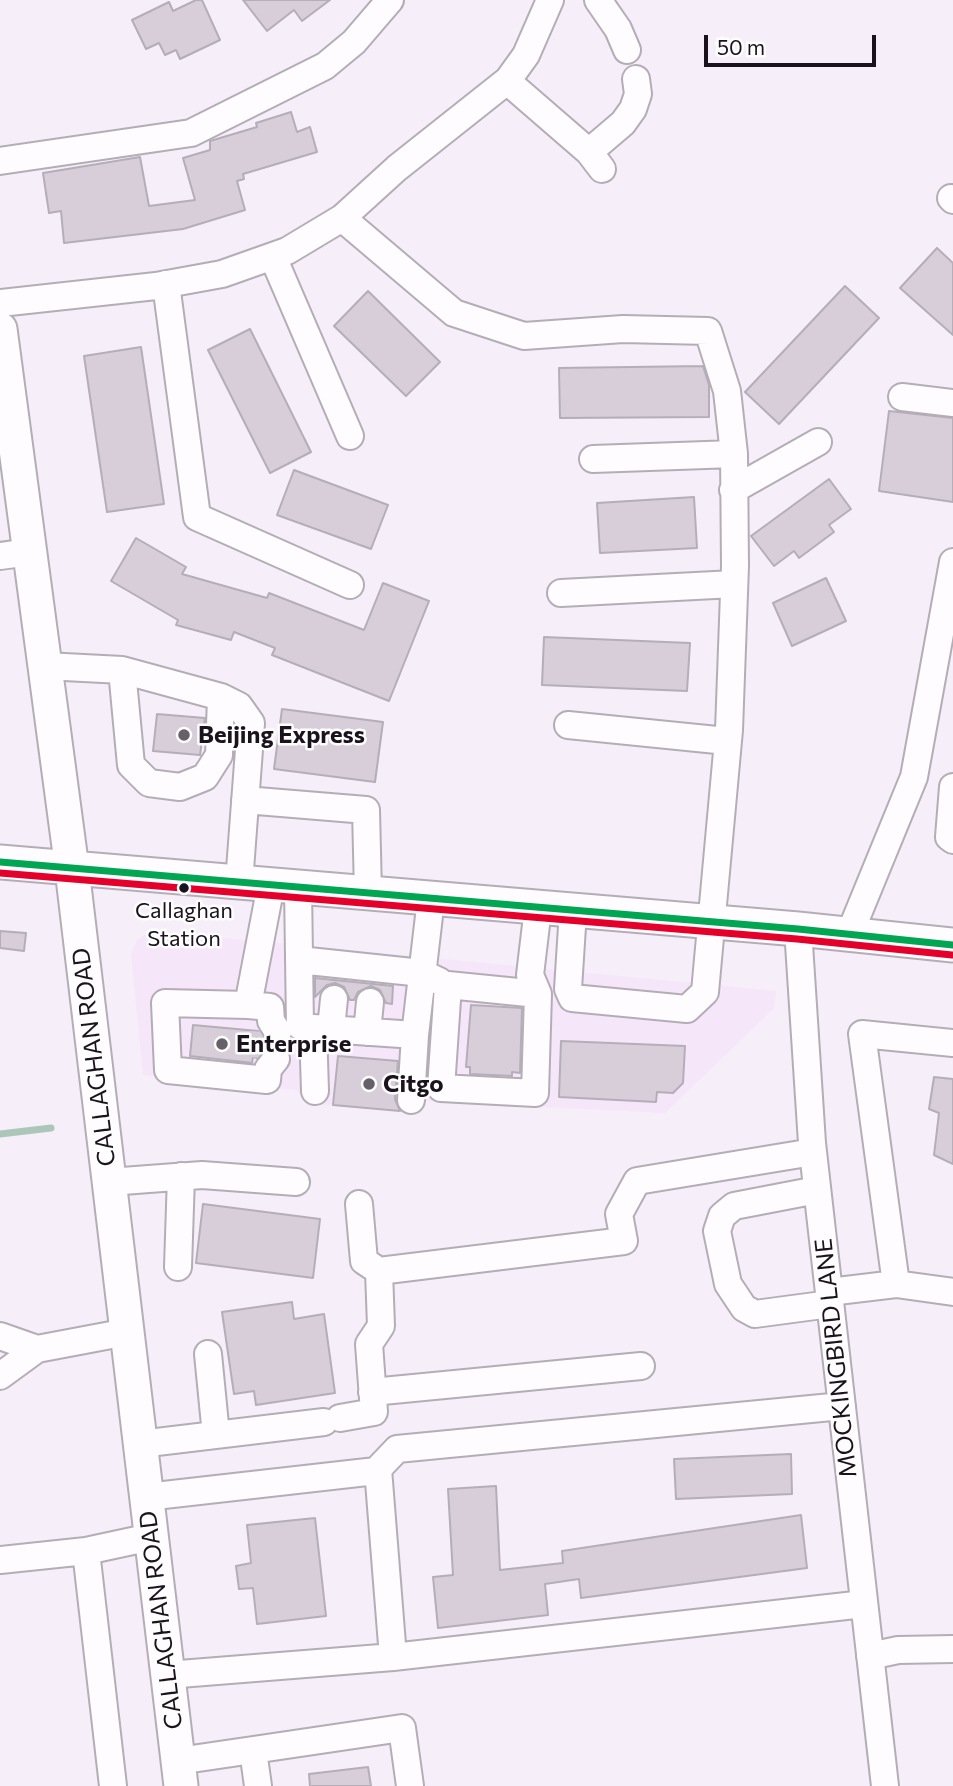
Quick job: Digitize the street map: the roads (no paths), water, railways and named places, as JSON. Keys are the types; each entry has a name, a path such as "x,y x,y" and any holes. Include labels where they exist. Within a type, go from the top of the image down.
{"main road":[{"name":"CALLAGHAN ROAD","path":"0,329 15,554 45,666 72,869 179,1774"},
{"path":"0,862 850,933 953,944"}],"street":[{"path":"0,161 191,133 325,66 354,42 390,0"},
{"path":"0,303 166,284 222,274 273,257 342,218 397,168 507,81 526,55 550,0"},
{"path":"598,0 618,29 626,50"},
{"path":"507,81 595,161 633,109 638,94 636,79"},
{"path":"342,218 454,313 524,336 623,329 708,331 727,391 734,454 734,584 727,741 705,992 687,1009 572,998 568,989 573,911"},
{"path":"273,257 350,436"},
{"path":"166,284 197,517 350,585"},
{"path":"902,397 953,403"},
{"path":"733,490 818,442"},
{"path":"593,459 734,454"},
{"path":"850,933 914,777 953,562"},
{"path":"561,593 734,584"},
{"path":"45,666 122,670 221,697 239,706 251,723 245,800 269,885 299,960 300,1026 415,1035"},
{"path":"122,670 131,765 149,783 180,787 205,777 219,755 221,697"},
{"path":"568,725 727,741"},
{"path":"953,787 949,837 953,840"},
{"path":"245,800 366,810 368,893"},
{"path":"248,1005 269,885"},
{"path":"411,1100 415,1035 432,899"},
{"path":"448,985 441,1088 536,1093 538,994 530,975 538,908"},
{"name":"MOCKINGBIRD LANE","path":"798,929 813,1152 885,1786"},
{"path":"299,960 335,979 372,982 422,973 448,985 538,994"},
{"path":"315,1091 322,1028 335,979"},
{"path":"367,1032 372,982"},
{"path":"269,1062 267,1080 167,1070 164,1003 270,1007 271,1028"},
{"path":"896,1284 862,1034 953,1043"},
{"path":"359,1204 364,1261 379,1271 624,1241 619,1214 637,1181 813,1152"},
{"path":"109,1182 202,1175 296,1182"},
{"path":"178,1267 180,1177"},
{"path":"817,1190 734,1206 722,1216 717,1231 728,1284 744,1308 755,1314 896,1284 953,1292"},
{"path":"140,1444 332,1420 374,1412 369,1344 381,1326 379,1271"},
{"path":"0,1376 37,1349 127,1332"},
{"path":"0,1336 37,1349"},
{"path":"208,1354 216,1435"},
{"path":"372,1392 641,1366"},
{"path":"146,1497 378,1469 397,1449 842,1406"},
{"path":"378,1469 393,1657"},
{"path":"0,1560 86,1551 151,1537"},
{"path":"86,1551 113,1786"},
{"path":"167,1675 393,1657 864,1604"},
{"path":"870,1656 898,1650 953,1648"},
{"path":"179,1774 253,1751 402,1728 410,1786"},
{"path":"253,1751 258,1786"}],"waterway":[{"path":"0,1134 51,1128"}],"tunnel":[{"path":"261,1058 263,1031"}],"place":[{"name":"Beijing Express","path":"184,735"},
{"name":"Callaghan Station","path":"184,888"},
{"name":"Enterprise","path":"222,1044"},
{"name":"Citgo","path":"369,1084"}]}
